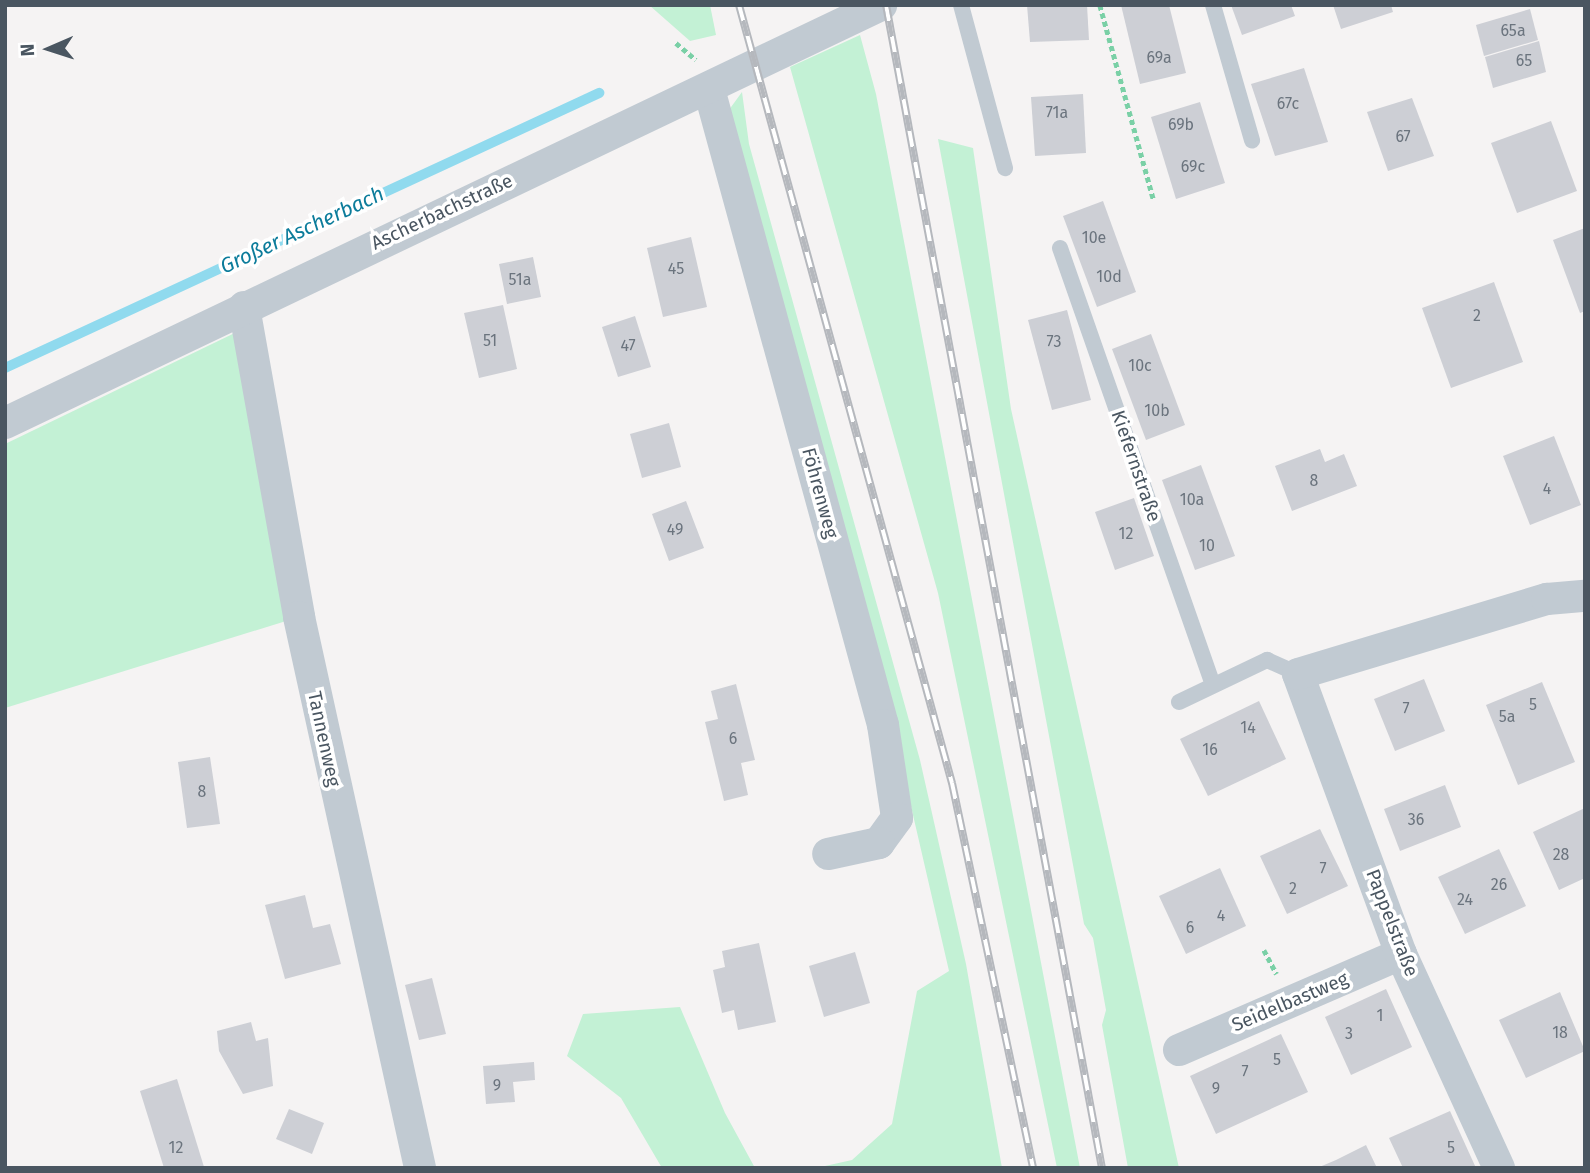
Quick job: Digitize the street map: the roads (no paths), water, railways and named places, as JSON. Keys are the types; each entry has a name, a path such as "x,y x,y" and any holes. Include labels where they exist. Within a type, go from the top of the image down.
{"street":[{"name":"Ascherbachstraße","path":"5,423 244,307 703,75 881,5"},
{"name":"Föhrenweg","path":"703,75 883,725 897,818 880,843 828,854"},
{"name":"Tannenweg","path":"244,307 299,617 420,1168"},
{"path":"1298,674 1547,599 1585,596"},
{"name":"Pappelstraße","path":"1298,674 1401,954 1499,1168"},
{"name":"Seidelbastweg","path":"1179,1050 1401,954"}],"lane":[{"path":"961,5 1005,169"},
{"path":"1213,5 1252,140"},
{"name":"Kiefernstraße","path":"1060,248 1213,684"},
{"path":"1179,702 1267,660 1298,674"}],"waterway":[{"name":"Großer Ascherbach","path":"5,368 599,93"}],"railway":[{"path":"739,5 952,783 1033,1168"},
{"path":"886,5 1102,1168"}]}
